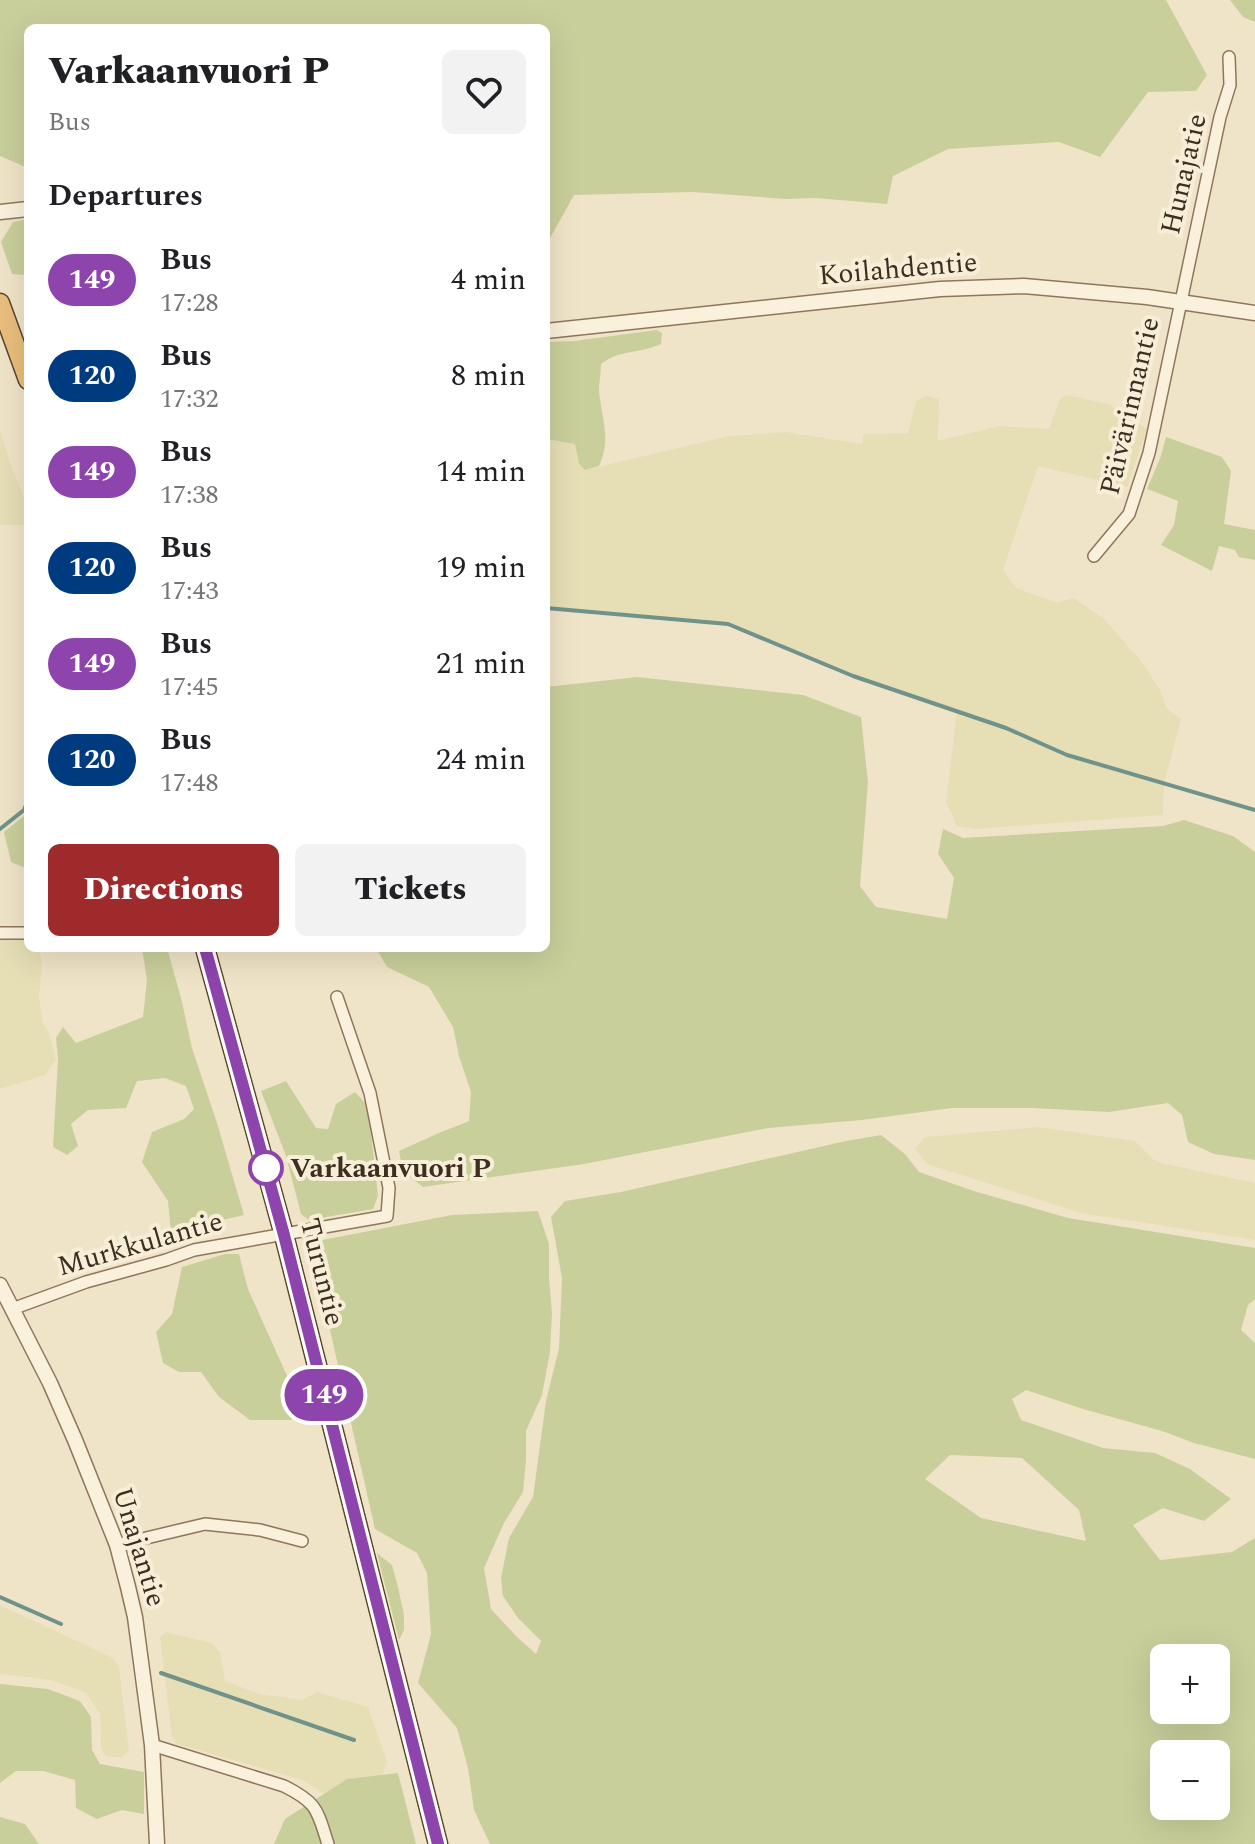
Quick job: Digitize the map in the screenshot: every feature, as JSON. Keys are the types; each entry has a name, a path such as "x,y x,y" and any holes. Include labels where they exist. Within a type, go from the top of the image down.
{"highway":[{"path":"0,303 24,369"},
{"name":"Turuntie","path":"206,952 284,1235 438,1844"}],"street":[{"name":"Hunajatie","path":"1179,302 1220,117 1230,85 1229,57"},
{"path":"0,212 24,209"},
{"name":"Koilahdentie","path":"550,331 940,289 1024,286 1110,293 1255,313"},
{"name":"Päivärinnantie","path":"1094,556 1129,514 1149,453 1179,302"},
{"path":"0,933 24,933"},
{"name":"Murkkulantie","path":"12,1309 86,1282 194,1250 387,1216 389,1188 370,1093 337,997"},
{"name":"Unajantie","path":"0,1285 50,1383 117,1545 135,1617 152,1745 157,1844"},
{"path":"117,1545 205,1524 260,1530 302,1541"},
{"path":"152,1745 284,1786 304,1796 317,1809 328,1844"}],"shaded area":[{"path":"1066,395 1108,404 1147,429 1127,487 1038,466 1003,570 1016,588 1057,603 1074,598 1104,619 1141,661 1160,690 1167,709 1181,719 1164,784 1163,815 975,829 957,826 946,802 957,711 853,676 728,624 550,608 550,440 575,444 579,464 585,470 729,436 786,432 862,444 864,434 908,433 916,401 926,396 939,399 938,441 1000,426 1049,429 1060,399"},
{"path":"0,429 24,497 24,525 0,525"},
{"path":"0,938 24,940 24,952 40,952 42,965 39,998 43,1024 56,1059 45,1075 0,1089"},
{"path":"1038,1127 1135,1141 1156,1162 1255,1183 1255,1240 1081,1213 927,1164 915,1149 925,1137"},
{"path":"0,1605 113,1658 119,1668 129,1751 121,1758 106,1756 101,1748 100,1714 86,1693 51,1680 0,1674"},
{"path":"166,1632 211,1643 220,1652 225,1681 259,1694 303,1700 317,1692 368,1707 387,1762 382,1775 347,1779 324,1794 303,1780 177,1744 172,1737 160,1637"}],"green space":[{"path":"0,0 1166,0 1207,75 1196,91 1148,92 1100,157 1059,142 948,149 893,176 887,204 693,192 574,195 550,238 550,24 24,24 24,166 0,156"},
{"path":"1230,0 1255,0 1255,22 1243,17"},
{"path":"24,220 24,275 12,274 1,242 13,222"},
{"path":"657,330 662,333 661,344 615,356 601,364 599,390 605,447 599,466 585,470 579,464 575,444 550,440 550,342"},
{"path":"1166,437 1222,457 1231,471 1224,524 1255,530 1255,560 1239,557 1235,550 1219,546 1212,571 1161,545 1174,525 1178,501 1147,489"},
{"path":"637,677 803,695 861,717 868,782 860,886 876,907 947,919 954,878 938,854 943,829 963,838 1163,826 1184,820 1233,836 1255,852 1255,1160 1214,1154 1188,1142 1182,1115 1168,1103 1109,1112 952,1108 768,1128 584,1164 423,1187 403,1172 399,1151 469,1121 471,1092 453,1027 429,987 387,967 378,952 550,952 550,687"},
{"path":"24,816 24,867 11,862 4,832"},
{"path":"143,952 168,952 192,1048 244,1215 171,1232 168,1201 142,1162 152,1132 184,1119 194,1109 186,1086 165,1078 137,1081 126,1108 88,1110 71,1124 78,1146 67,1155 53,1147 58,1059 56,1038 63,1027 76,1043 143,1017 147,980"},
{"path":"286,1081 316,1128 328,1129 336,1104 355,1092 368,1106 378,1196 373,1209 309,1220 301,1214 286,1156 261,1091"},
{"path":"881,1135 905,1154 919,1172 974,1191 1068,1218 1255,1248 1255,1299 1248,1305 1241,1330 1255,1343 1255,1459 1026,1390 1012,1399 1021,1420 1103,1448 1155,1453 1190,1469 1231,1499 1204,1521 1163,1508 1133,1525 1160,1560 1232,1552 1255,1538 1255,1844 490,1844 474,1810 468,1768 457,1728 418,1683 431,1634 427,1573 417,1553 375,1529 323,1299 307,1243 452,1215 538,1211 549,1244 550,1352 542,1395 526,1431 523,1492 504,1523 484,1568 491,1609 536,1654 541,1641 518,1618 503,1596 501,1578 509,1538 533,1497 546,1401 559,1348 562,1278 551,1217 565,1201 621,1192","holes":["950,1455 1022,1458 1079,1510 1086,1541 981,1518 925,1479"]},
{"path":"225,1254 239,1254 248,1289 301,1407 291,1420 250,1420 219,1397 201,1372 179,1372 163,1363 156,1332 172,1314 182,1267"},
{"path":"377,1553 392,1565 398,1587 404,1615 404,1630 399,1640"},
{"path":"0,1684 48,1689 80,1701 91,1717 92,1750 100,1764 144,1772 144,1814 122,1810 97,1819 76,1808 75,1780 43,1771 16,1771 0,1783"},
{"path":"398,1773 416,1844 274,1844 285,1819 347,1779"},
{"path":"0,1817 25,1824 39,1844 0,1844"}],"waterway":[{"path":"550,608 728,624 853,676 1006,728 1067,755 1255,810"},
{"path":"0,829 24,810"},
{"path":"0,1597 61,1624"},
{"path":"161,1673 354,1740"}],"bus line":[{"name":"149","path":"206,952 284,1235 438,1844"}],"place":[{"name":"Varkaanvuori P","path":"266,1168"}]}
